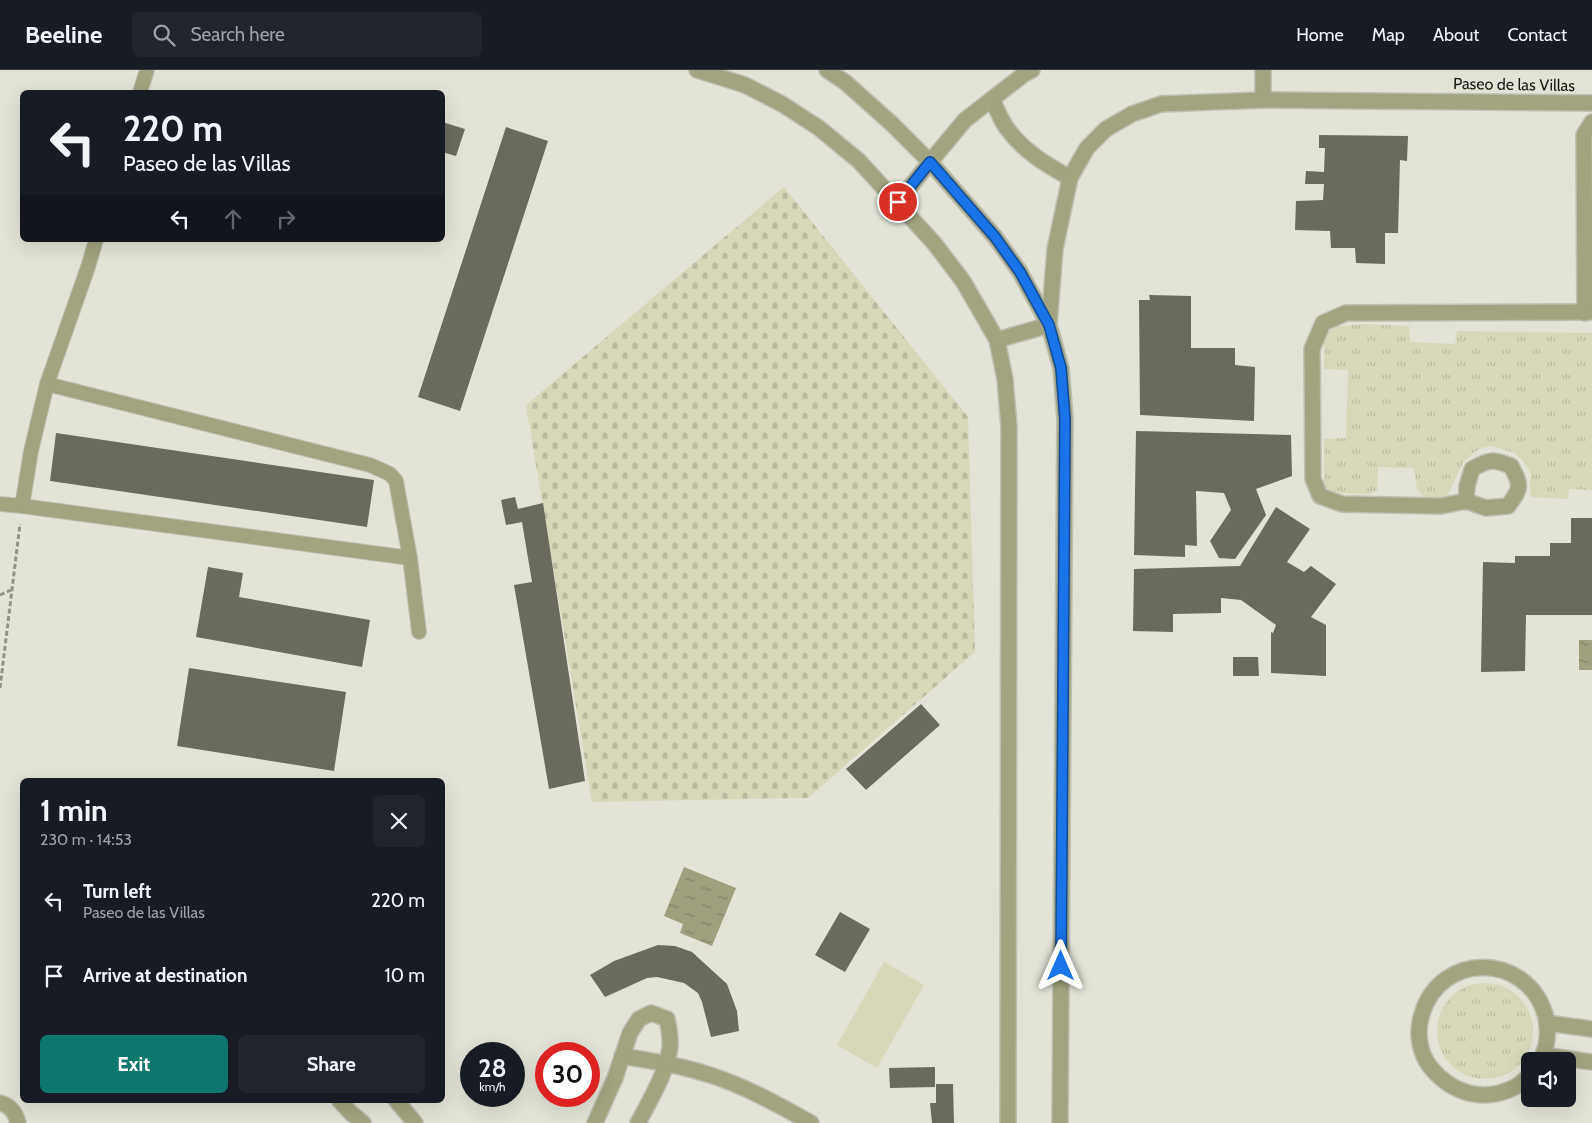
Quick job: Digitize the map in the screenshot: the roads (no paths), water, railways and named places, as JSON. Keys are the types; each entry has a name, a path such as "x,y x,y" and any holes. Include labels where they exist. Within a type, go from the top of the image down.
{"street":[{"path":"697,70 745,85 782,104 819,128 859,161 934,242 963,281 997,340 1005,379 1009,427 1008,1123"},
{"path":"827,70 845,82 892,124 930,162 995,237 1020,272 1049,325 1061,368 1065,419 1060,1123"},
{"path":"898,202 965,120 1032,70"},
{"path":"1263,70 1263,100"},
{"path":"992,99 1005,125 1023,148 1045,164 1070,178"},
{"name":"Paseo de las Villas","path":"1049,325 1055,250 1062,208 1070,178 1087,148 1106,129 1132,114 1162,104 1263,100 1592,103"},
{"path":"1466,502 1441,506 1342,504 1320,496 1313,478 1312,349 1323,323 1346,313 1589,312 1588,214 1584,135 1592,122"},
{"path":"997,340 1049,325"},
{"path":"1521,1083 1498,1094 1477,1095 1457,1090 1440,1079 1427,1062 1420,1043 1419,1022 1425,1003 1437,986 1453,974 1473,967 1493,968 1513,974 1530,986 1542,1004 1547,1023 1547,1040 1543,1052"},
{"path":"595,1123 615,1078 630,1033 639,1019 651,1013 667,1019 670,1046 666,1063 653,1095 638,1123"},
{"path":"1547,1023 1592,1029"},
{"path":"622,1056 666,1063 714,1076 769,1100 811,1123"},
{"path":"1576,1061 1592,1062"},
{"path":"0,1103 5,1104 16,1116 18,1123"},
{"path":"342,1103 363,1123"},
{"path":"398,1103 415,1123"}],"lane":[{"path":"141,90 147,70"},
{"path":"22,506 31,451 47,384 95,242"},
{"path":"47,384 370,465 390,474 396,481 410,558 419,632"},
{"path":"0,504 410,558"}],"water":[{"path":"1579,640 1592,640 1592,670 1579,670"},
{"path":"684,867 736,888 712,946 680,933 683,924 664,916"}]}
